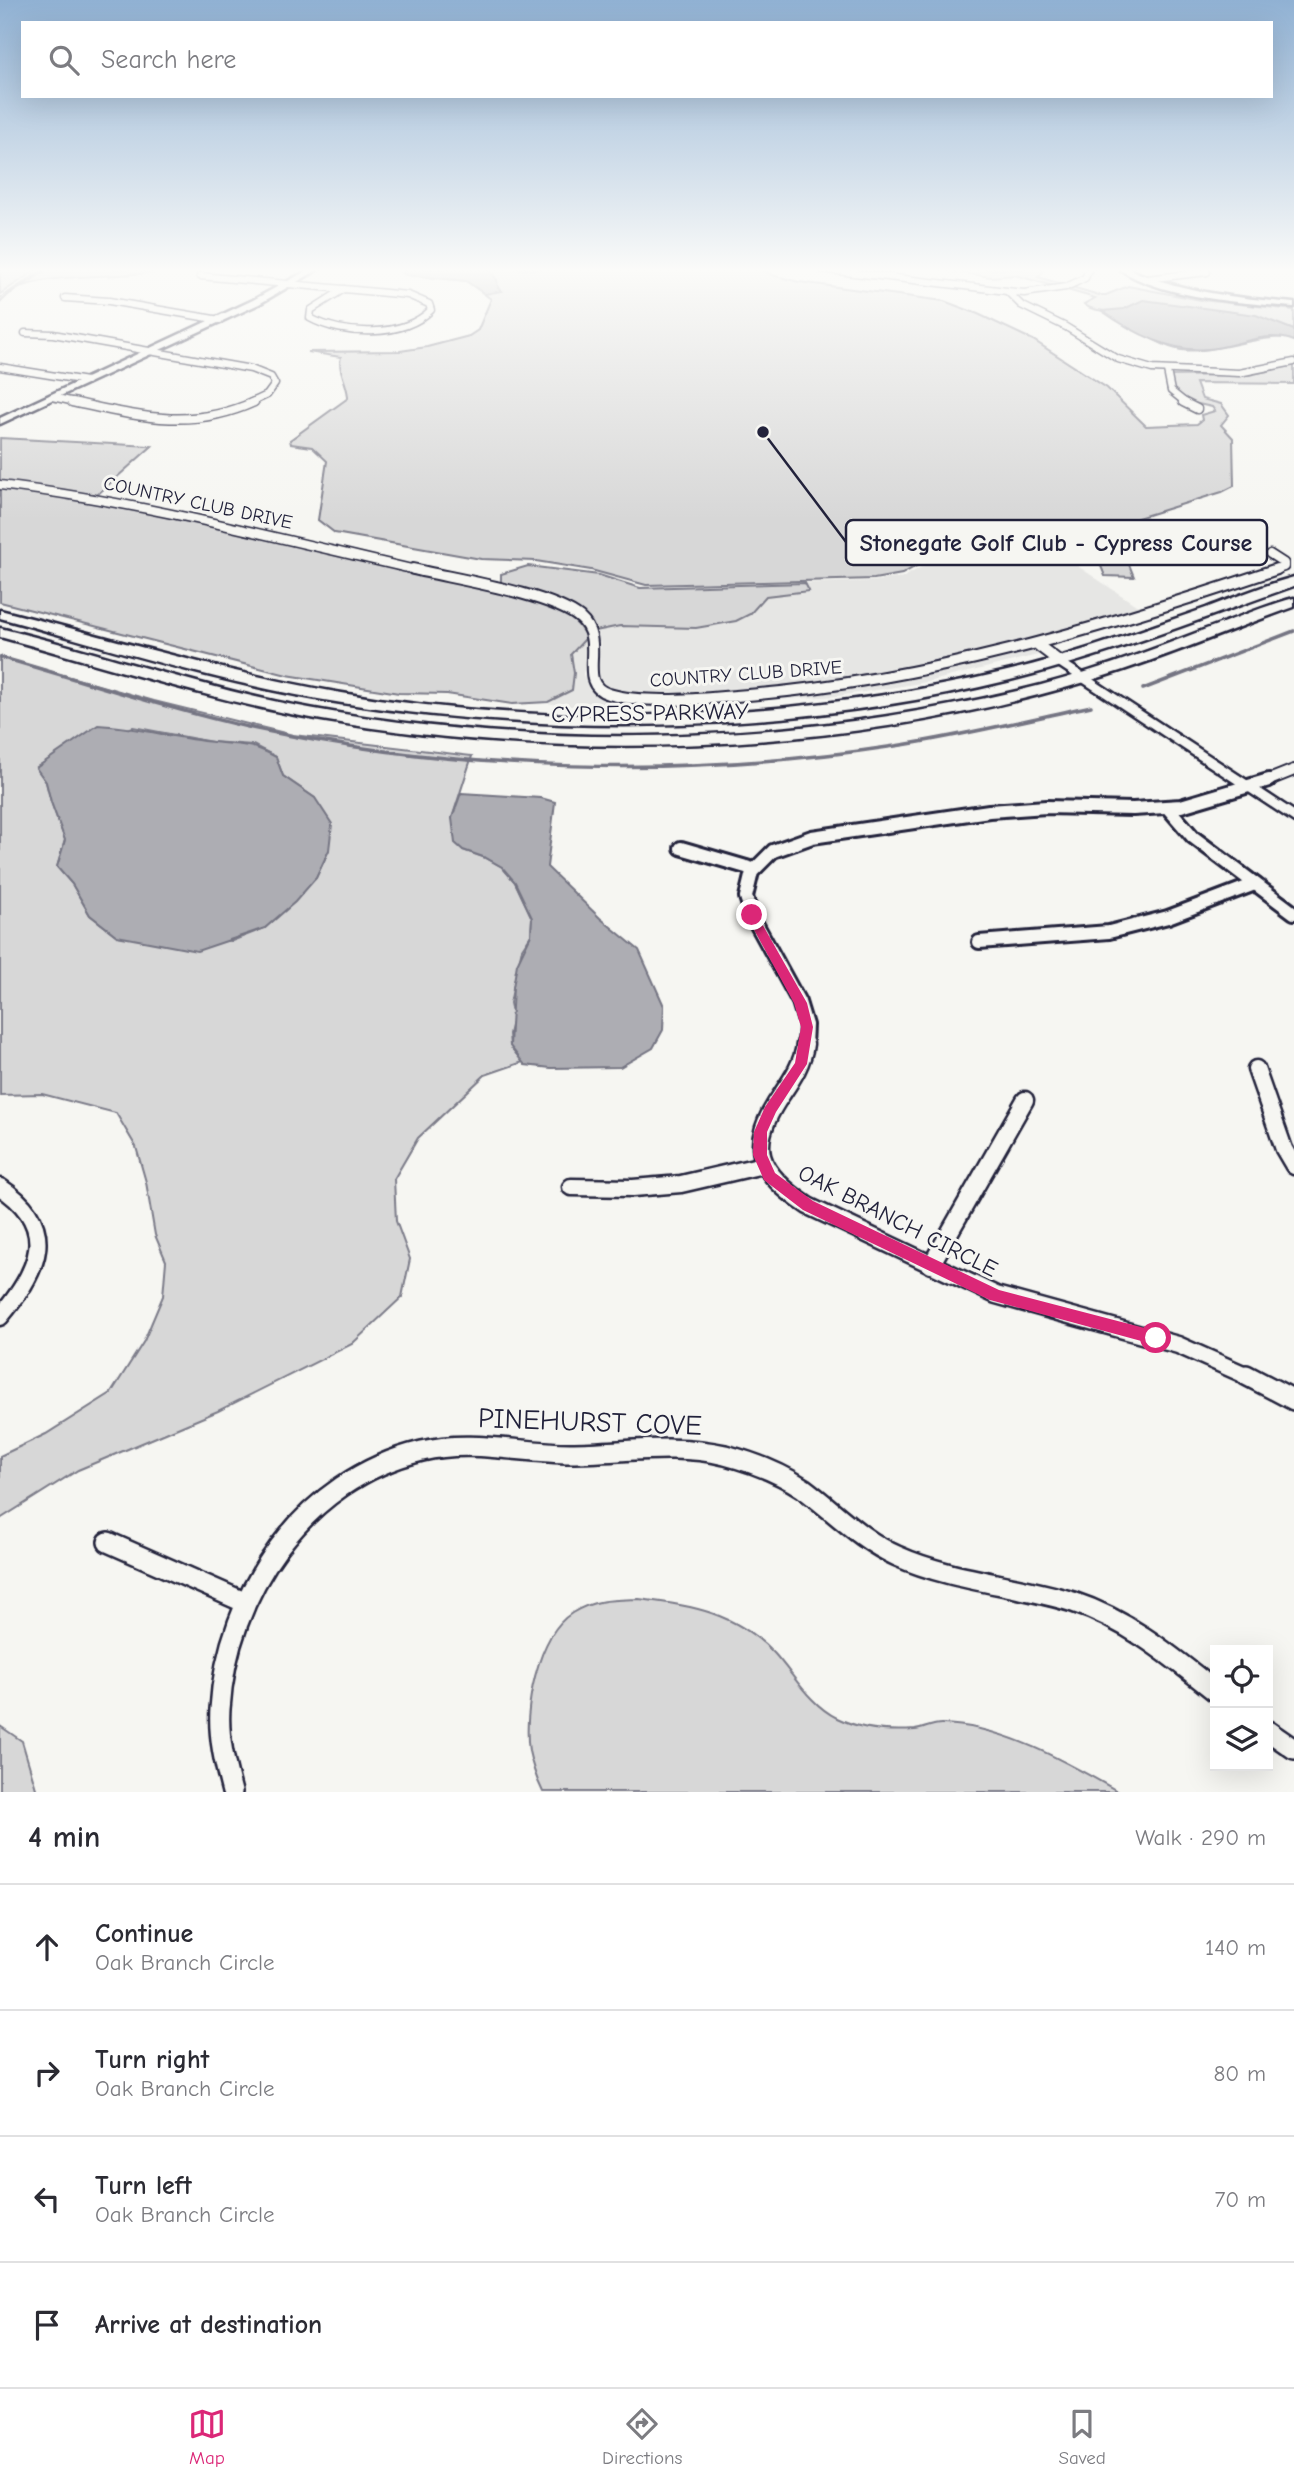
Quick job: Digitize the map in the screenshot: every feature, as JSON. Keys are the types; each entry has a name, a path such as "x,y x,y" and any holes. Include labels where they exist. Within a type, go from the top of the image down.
{"main road":[{"name":"CYPRESS PARKWAY","path":"0,614 208,669 295,689 387,705 581,719 743,716 856,704 967,685 1059,661 1294,581"},
{"name":"CYPRESS PARKWAY","path":"0,632 233,696 322,715 410,727 509,736 623,740 751,736 922,715 998,700 1086,677 1294,603"}],"street":[{"path":"0,421 149,353"},
{"path":"52,397 163,419 193,420 236,411 270,393 275,384 271,377 257,371 154,353"},
{"path":"1107,353 1118,359 1167,371 1239,373 1294,362"},
{"path":"0,367 87,381"},
{"path":"1167,371 1166,384 1169,389 1180,401 1197,410"},
{"name":"COUNTRY CLUB DRIVE","path":"0,485 75,494 160,510 541,599 564,608 586,623 595,645 589,674 596,690 607,696 660,699 764,695 864,683 946,669 1039,646 1158,611 1284,567 1284,563 1270,554"},
{"path":"1039,646 1294,818"},
{"path":"571,1187 633,1188 681,1184 763,1166 759,1143 764,1121 801,1064 807,1027 800,1003 748,907 746,889 753,869 774,851 808,839 1017,809 1110,801 1168,808 1196,803 1294,770"},
{"path":"1168,808 1193,836 1294,913"},
{"path":"681,848 753,869"},
{"path":"979,942 1109,932 1168,917 1255,884"},
{"path":"1256,1069 1284,1149 1294,1166"},
{"path":"931,1265 1025,1100"},
{"name":"OAK BRANCH CIRCLE","path":"763,1166 780,1187 808,1206 931,1265 1013,1301 1178,1345 1250,1376 1294,1400"},
{"path":"0,1187 15,1194 27,1206 39,1233 38,1248 29,1276 0,1317"},
{"name":"PINEHURST COVE","path":"232,1792 224,1760 219,1709 226,1658 232,1632 244,1602 271,1556 319,1503 359,1476 403,1455 447,1447 470,1446 567,1453 684,1449 723,1455 787,1479 877,1545 916,1563 1098,1612 1141,1635 1210,1687"},
{"path":"108,1542 244,1602"},
{"path":"1273,1734 1294,1749"}],"shaded area":[{"path":"312,353 1052,353 1107,388 1146,426 1197,424 1202,420 1201,415 1215,411 1212,407 1189,402 1172,388 1172,376 1249,375 1294,365 1294,384 1196,383 1202,399 1221,404 1229,415 1221,425 1233,438 1234,486 1138,518 1076,549 977,550 925,561 902,574 874,579 646,585 591,570 536,561 481,559 335,533 318,520 327,461 312,447 291,444 290,440 348,398 340,367 341,357"},
{"path":"0,438 152,446 97,495 0,482"},
{"path":"0,487 160,514 538,601 572,619 586,638 571,654 574,673 572,690 548,702 512,704 447,694 399,693 287,675 0,602"},
{"path":"1071,551 1067,559 1145,611 943,666 763,691 629,695 602,687 595,674 601,645 595,631 620,626 696,628 736,621 750,614 766,596 809,591 805,583 875,581 904,577 928,563 978,552 1056,554"},
{"path":"1095,551 1124,552 1134,577 1105,576"},
{"path":"528,566 599,575 640,588 805,583 809,591 766,596 750,614 736,621 696,628 620,626 595,631 579,612 567,606 501,586 501,574"},
{"path":"586,638 589,645 583,674 589,690 605,700 628,702 765,698 865,687 949,672 1038,650 1042,654 927,682 838,696 665,706 564,706 541,702 548,702 574,673 571,654"},
{"path":"0,657 154,701 293,735 472,756 452,818 463,850 502,867 515,882 532,918 531,935 522,949 510,1003 513,1017 509,1034 510,1046 523,1062 485,1075 418,1138 394,1179 396,1221 410,1259 402,1297 352,1344 218,1411 78,1470 0,1519 0,1456 46,1434 111,1393 144,1341 163,1296 166,1261 155,1235 146,1182 136,1147 116,1113 42,1094 0,1095","holes":["133,727 212,742 253,745 276,757 283,776 315,798 329,850 316,878 265,928 232,941 117,936 90,915 72,884 57,867 65,840 46,782 37,767 59,753"]},
{"path":"98,725 245,745 276,757 283,776 315,798 332,824 329,850 316,878 295,902 265,928 197,951 117,936 90,915 72,884 57,867 65,840 46,782 36,768"},
{"path":"461,793 541,798 555,802 547,867 600,918 639,950 664,1006 663,1030 653,1048 620,1067 551,1068 525,1065 510,1046 513,987 517,964 531,935 532,918 515,882 502,867 463,850 455,843 452,818"},
{"path":"639,1599 695,1608 729,1620 759,1639 819,1705 846,1722 885,1730 915,1730 941,1724 987,1731 1033,1747 1119,1792 543,1792 529,1751 528,1735 531,1696 541,1656 560,1624 580,1608 605,1601"},
{"path":"0,1726 22,1741 37,1792 0,1792"}],"waterway":[{"path":"1143,689 1294,631"},
{"path":"0,657 157,704 252,728 411,754 573,766 735,763 815,756 944,738 1091,706"}],"place":[{"name":"Stonegate Golf Club - Cypress Course","path":"763,432"}],"route":[{"path":"752,915 792,986 805,1014 807,1027 807,1041 801,1064 764,1121 761,1132 760,1155 769,1176 808,1206 981,1289 1013,1301 1156,1338"}]}
